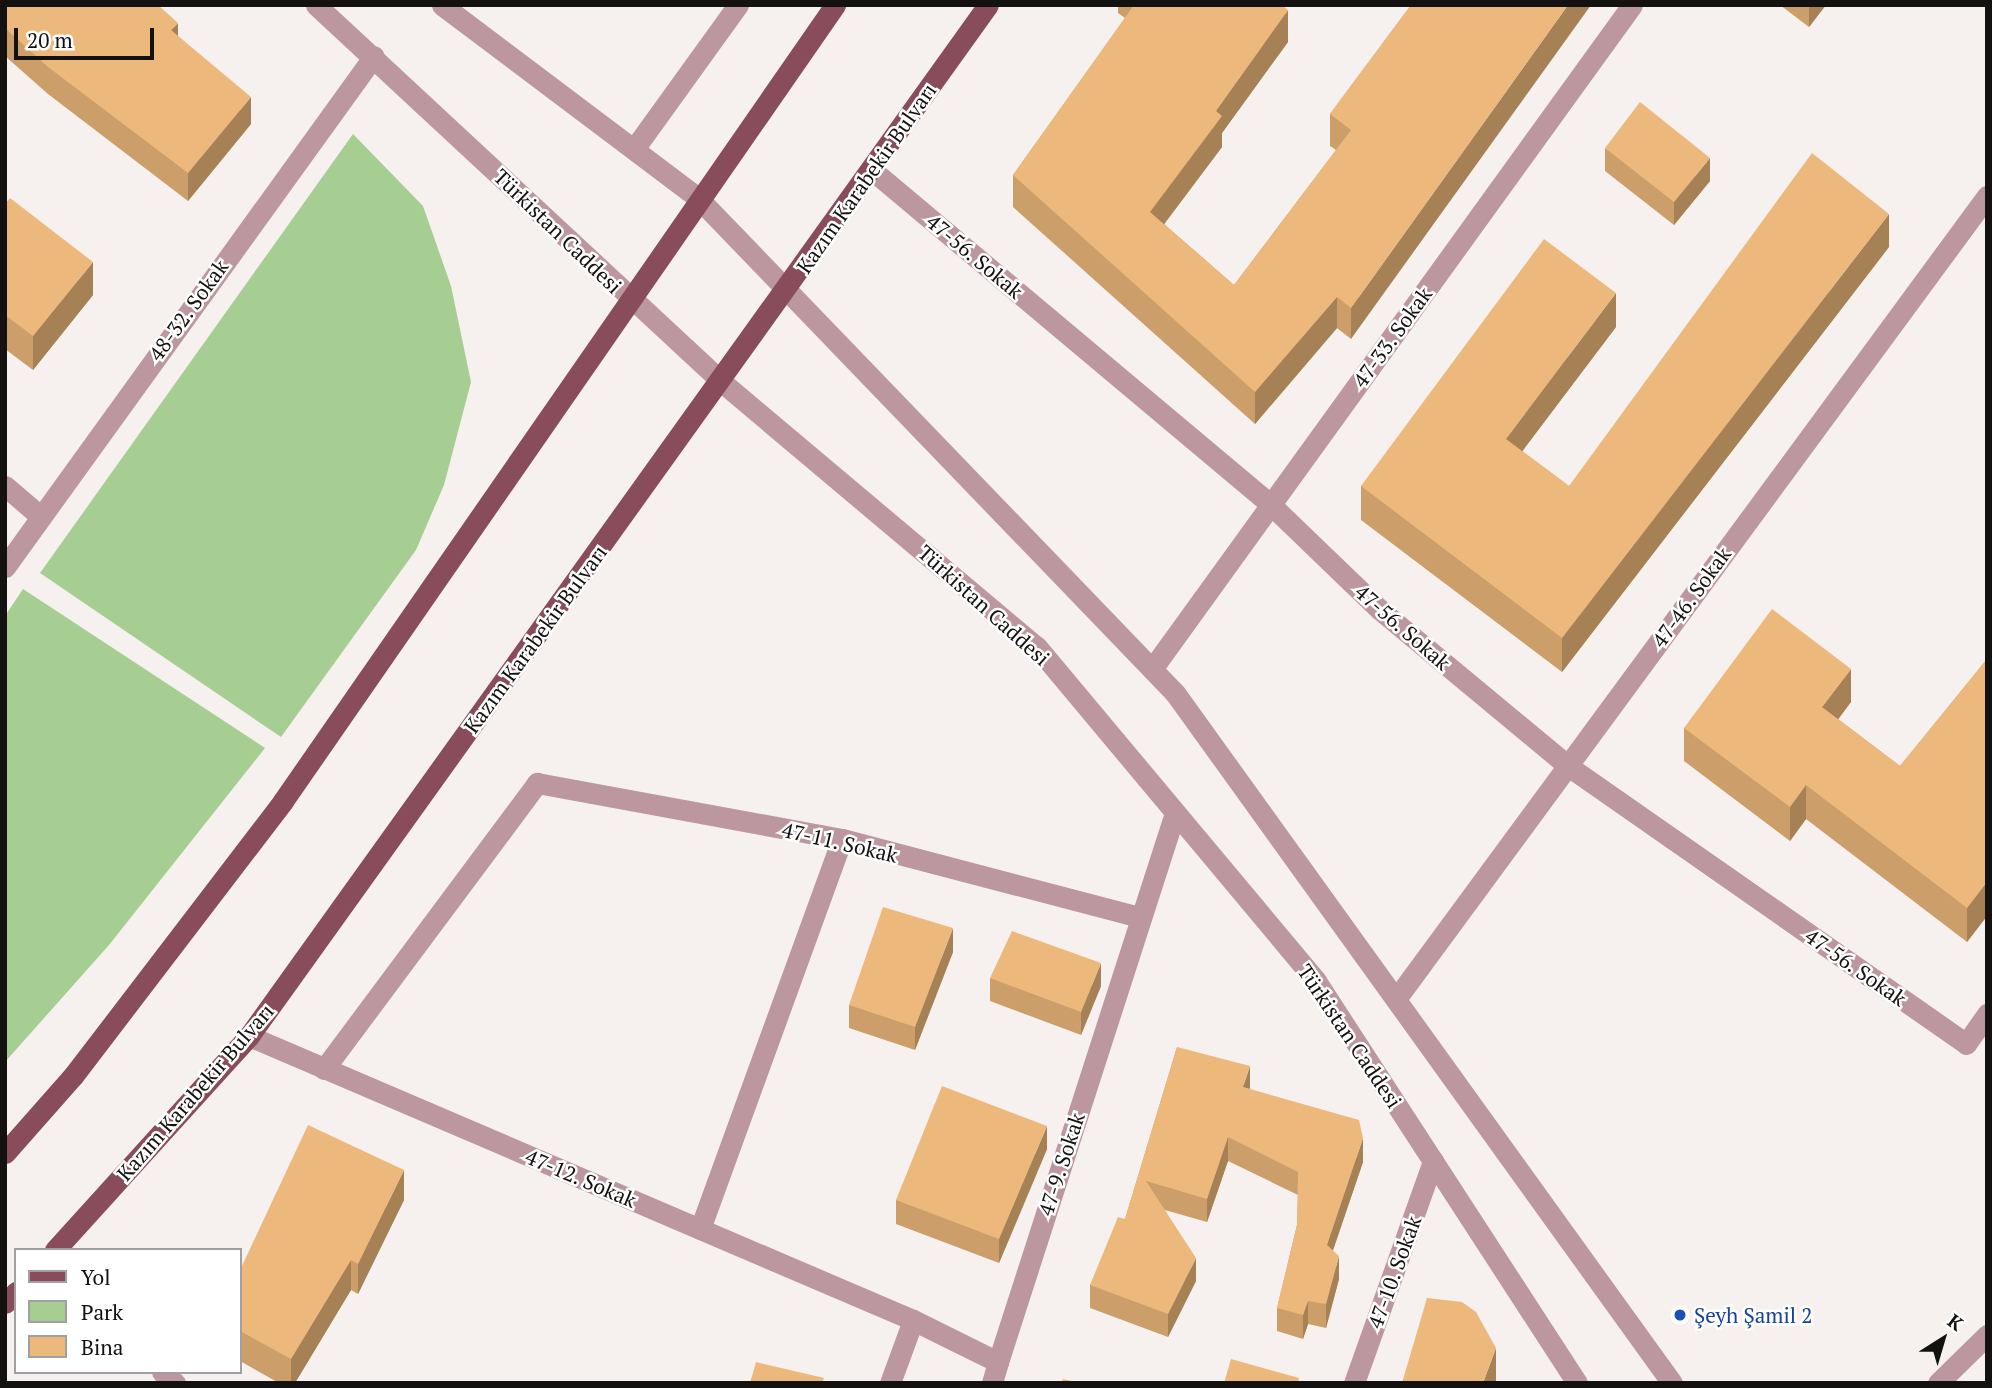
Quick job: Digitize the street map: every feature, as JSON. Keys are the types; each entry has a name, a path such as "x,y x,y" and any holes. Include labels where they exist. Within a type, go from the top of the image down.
{"main road":[{"path":"5,1153 80,1065 283,801 628,297 835,5"},
{"name":"Kazım Karabekir Bulvarı","path":"57,1248 249,1037 723,383 988,5"}],"street":[{"name":"Türkistan Caddesi","path":"316,5 374,56 628,297 723,383 1037,647 1316,981 1577,1383"},
{"path":"442,5 698,198 1152,669 1396,999 1672,1383"},
{"path":"634,149 738,5"},
{"name":"47-33. Sokak","path":"1152,669 1269,503 1632,5"},
{"name":"48-32. Sokak","path":"5,567 39,515 374,56"},
{"name":"47-56. Sokak","path":"872,170 1269,503 1380,609 1568,766 1966,1044 1987,1014"},
{"name":"47-46. Sokak","path":"1396,999 1984,205"},
{"path":"5,486 39,515"},
{"name":"47-11. Sokak","path":"324,1069 537,783 842,839 1140,918"},
{"name":"47-9. Sokak","path":"913,1320 995,1373 1175,813"},
{"path":"700,1229 842,839"},
{"name":"47-12. Sokak","path":"249,1037 913,1320"},
{"name":"47-10. Sokak","path":"1354,1383 1433,1161"},
{"path":"890,1383 913,1320"},
{"path":"1938,1383 1987,1335"}],"green space":[{"path":"353,134 423,206 451,286 471,382 444,485 416,550 281,737 40,573"},
{"path":"23,589 265,748 109,945 5,1062 5,616"}],"building":[{"path":"5,5 158,5 178,23 171,30 251,97 188,173 48,67 5,28"},
{"path":"1134,5 1282,5 1288,10 1216,111 1222,116 1150,212 1234,285 1351,130 1330,114 1411,5 1568,5 1351,308 1337,297 1255,392 1013,175"},
{"path":"1640,102 1710,158 1674,202 1605,148"},
{"path":"1812,153 1889,214 1562,638 1361,486 1544,239 1616,293 1506,439 1569,486"},
{"path":"10,198 93,262 33,336 5,315 5,204"},
{"path":"1772,609 1851,669 1822,707 1900,766 1987,659 1987,882 1967,908 1806,785 1790,807 1684,728"},
{"path":"883,907 953,928 915,1027 849,1005"},
{"path":"1012,931 1101,963 1081,1012 990,978"},
{"path":"1177,1047 1250,1066 1243,1087 1359,1120 1363,1138 1327,1245 1339,1256 1326,1304 1308,1301 1303,1315 1277,1308 1297,1225 1298,1172 1228,1137 1207,1199 1146,1181 1196,1258 1168,1314 1090,1285 1118,1217 1125,1219"},
{"path":"942,1086 1047,1126 999,1239 896,1200"},
{"path":"308,1125 404,1170 358,1264 351,1260 291,1359 242,1332 242,1266"},
{"path":"1427,1298 1462,1302 1476,1312 1496,1348 1483,1383 1402,1383"},
{"path":"1231,1359 1299,1378 1298,1383 1224,1383"},
{"path":"756,1362 824,1378 822,1383 750,1383"},
{"path":"1063,1379 1080,1383 1061,1383"}],"place":[{"name":"Şeyh Şamil 2","path":"1680,1315"}]}
